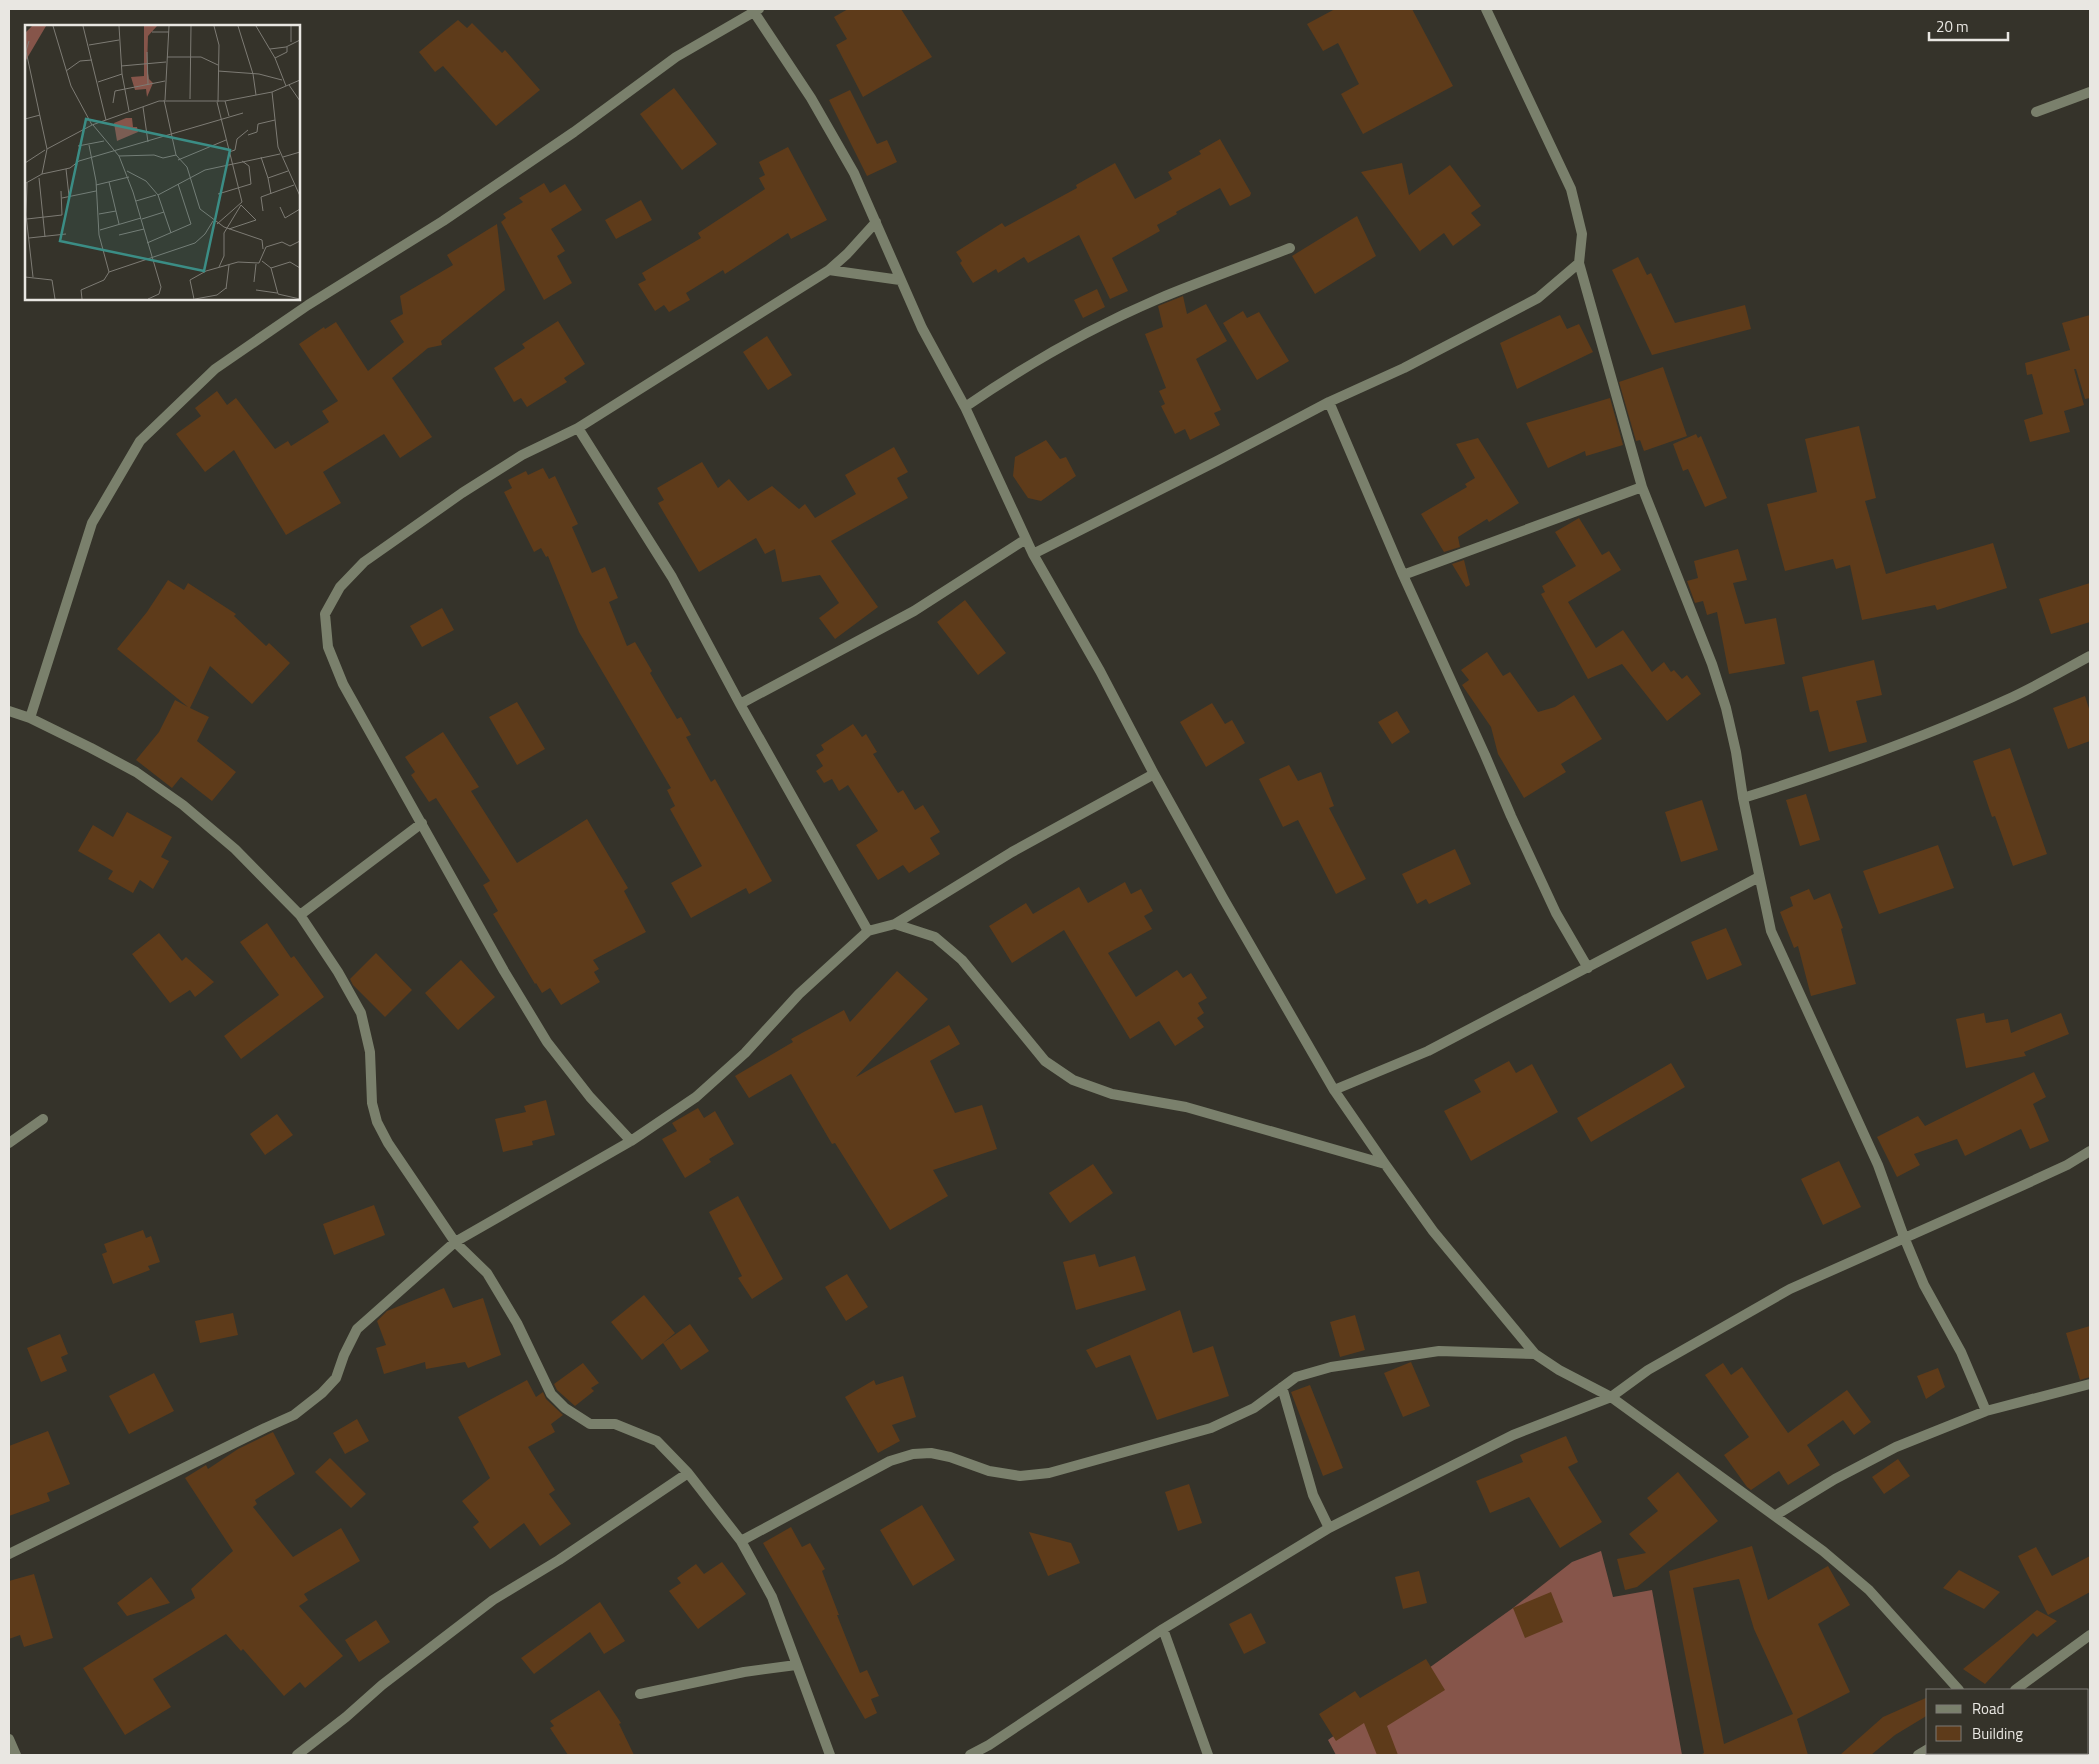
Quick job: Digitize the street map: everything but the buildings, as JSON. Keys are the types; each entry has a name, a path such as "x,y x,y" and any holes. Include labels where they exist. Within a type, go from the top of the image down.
{"street":[{"path":"1486,9 1571,189 1582,234 1579,263 1642,487 1712,664 1726,708 1771,931 1878,1165 1924,1285 1961,1352 1986,1411"},
{"path":"30,718 92,523 140,441 215,370 308,305 443,221 574,132 676,58 755,10 811,98 854,173 922,328 964,407 1033,554 1100,671 1154,774 1334,1090 1433,1231 1535,1354 1559,1370 1611,1397 1776,1515 1823,1551 1869,1590 1958,1689"},
{"path":"2036,112 2090,92"},
{"path":"631,1141 590,1097 547,1042 504,971 342,684 328,647 325,614 340,587 364,562 470,488 522,455 578,428 829,270 847,254 876,222"},
{"path":"964,407 1016,372 1074,340 1157,300 1290,248"},
{"path":"1033,554 1329,402 1404,368 1538,298 1579,263"},
{"path":"829,270 900,280"},
{"path":"1329,402 1403,575 1556,913 1588,968"},
{"path":"578,428 672,577 740,704 868,931"},
{"path":"1403,575 1642,487"},
{"path":"740,704 914,611 1026,539"},
{"path":"1743,798 1831,770 1902,744 2007,700 2090,656"},
{"path":"9,712 30,718 136,772 183,805 235,849 300,914 338,972 361,1013 370,1052 372,1103 377,1122 388,1143 455,1242 487,1273 517,1323 551,1394 565,1408 590,1424 615,1424 657,1441 688,1473 741,1541 772,1597 830,1755"},
{"path":"9,1554 294,1415 322,1393 336,1378 344,1355 357,1329 455,1242 631,1141 696,1097 745,1053 799,994 868,931 895,924 1012,852 1154,774"},
{"path":"300,914 422,823"},
{"path":"1334,1090 1428,1051 1759,877"},
{"path":"895,924 935,937 962,960 1045,1061 1073,1080 1112,1094 1186,1106 1385,1164"},
{"path":"9,1143 43,1119"},
{"path":"970,1755 989,1745 1163,1629 1329,1528 1514,1435 1611,1397 1648,1370 1790,1289 2026,1184 2067,1165 2090,1151"},
{"path":"741,1541 890,1461 905,1456 931,1453 950,1457 989,1471 1020,1476 1049,1473 1211,1428 1254,1408 1296,1377 1331,1367 1439,1351 1535,1354"},
{"path":"1776,1515 1835,1479 1896,1447 1986,1411 2090,1384"},
{"path":"1282,1386 1313,1495 1329,1528"},
{"path":"297,1755 346,1717 382,1685 493,1600 559,1560 688,1473"},
{"path":"1163,1629 1208,1755"},
{"path":"2016,1689 2090,1635"},
{"path":"640,1694 744,1672 796,1665"},
{"path":"9,1739 16,1755"}],"shaded area":[{"path":"1601,1551 1613,1597 1652,1590 1682,1755 1336,1755 1328,1740 1513,1608 1572,1562"}]}
